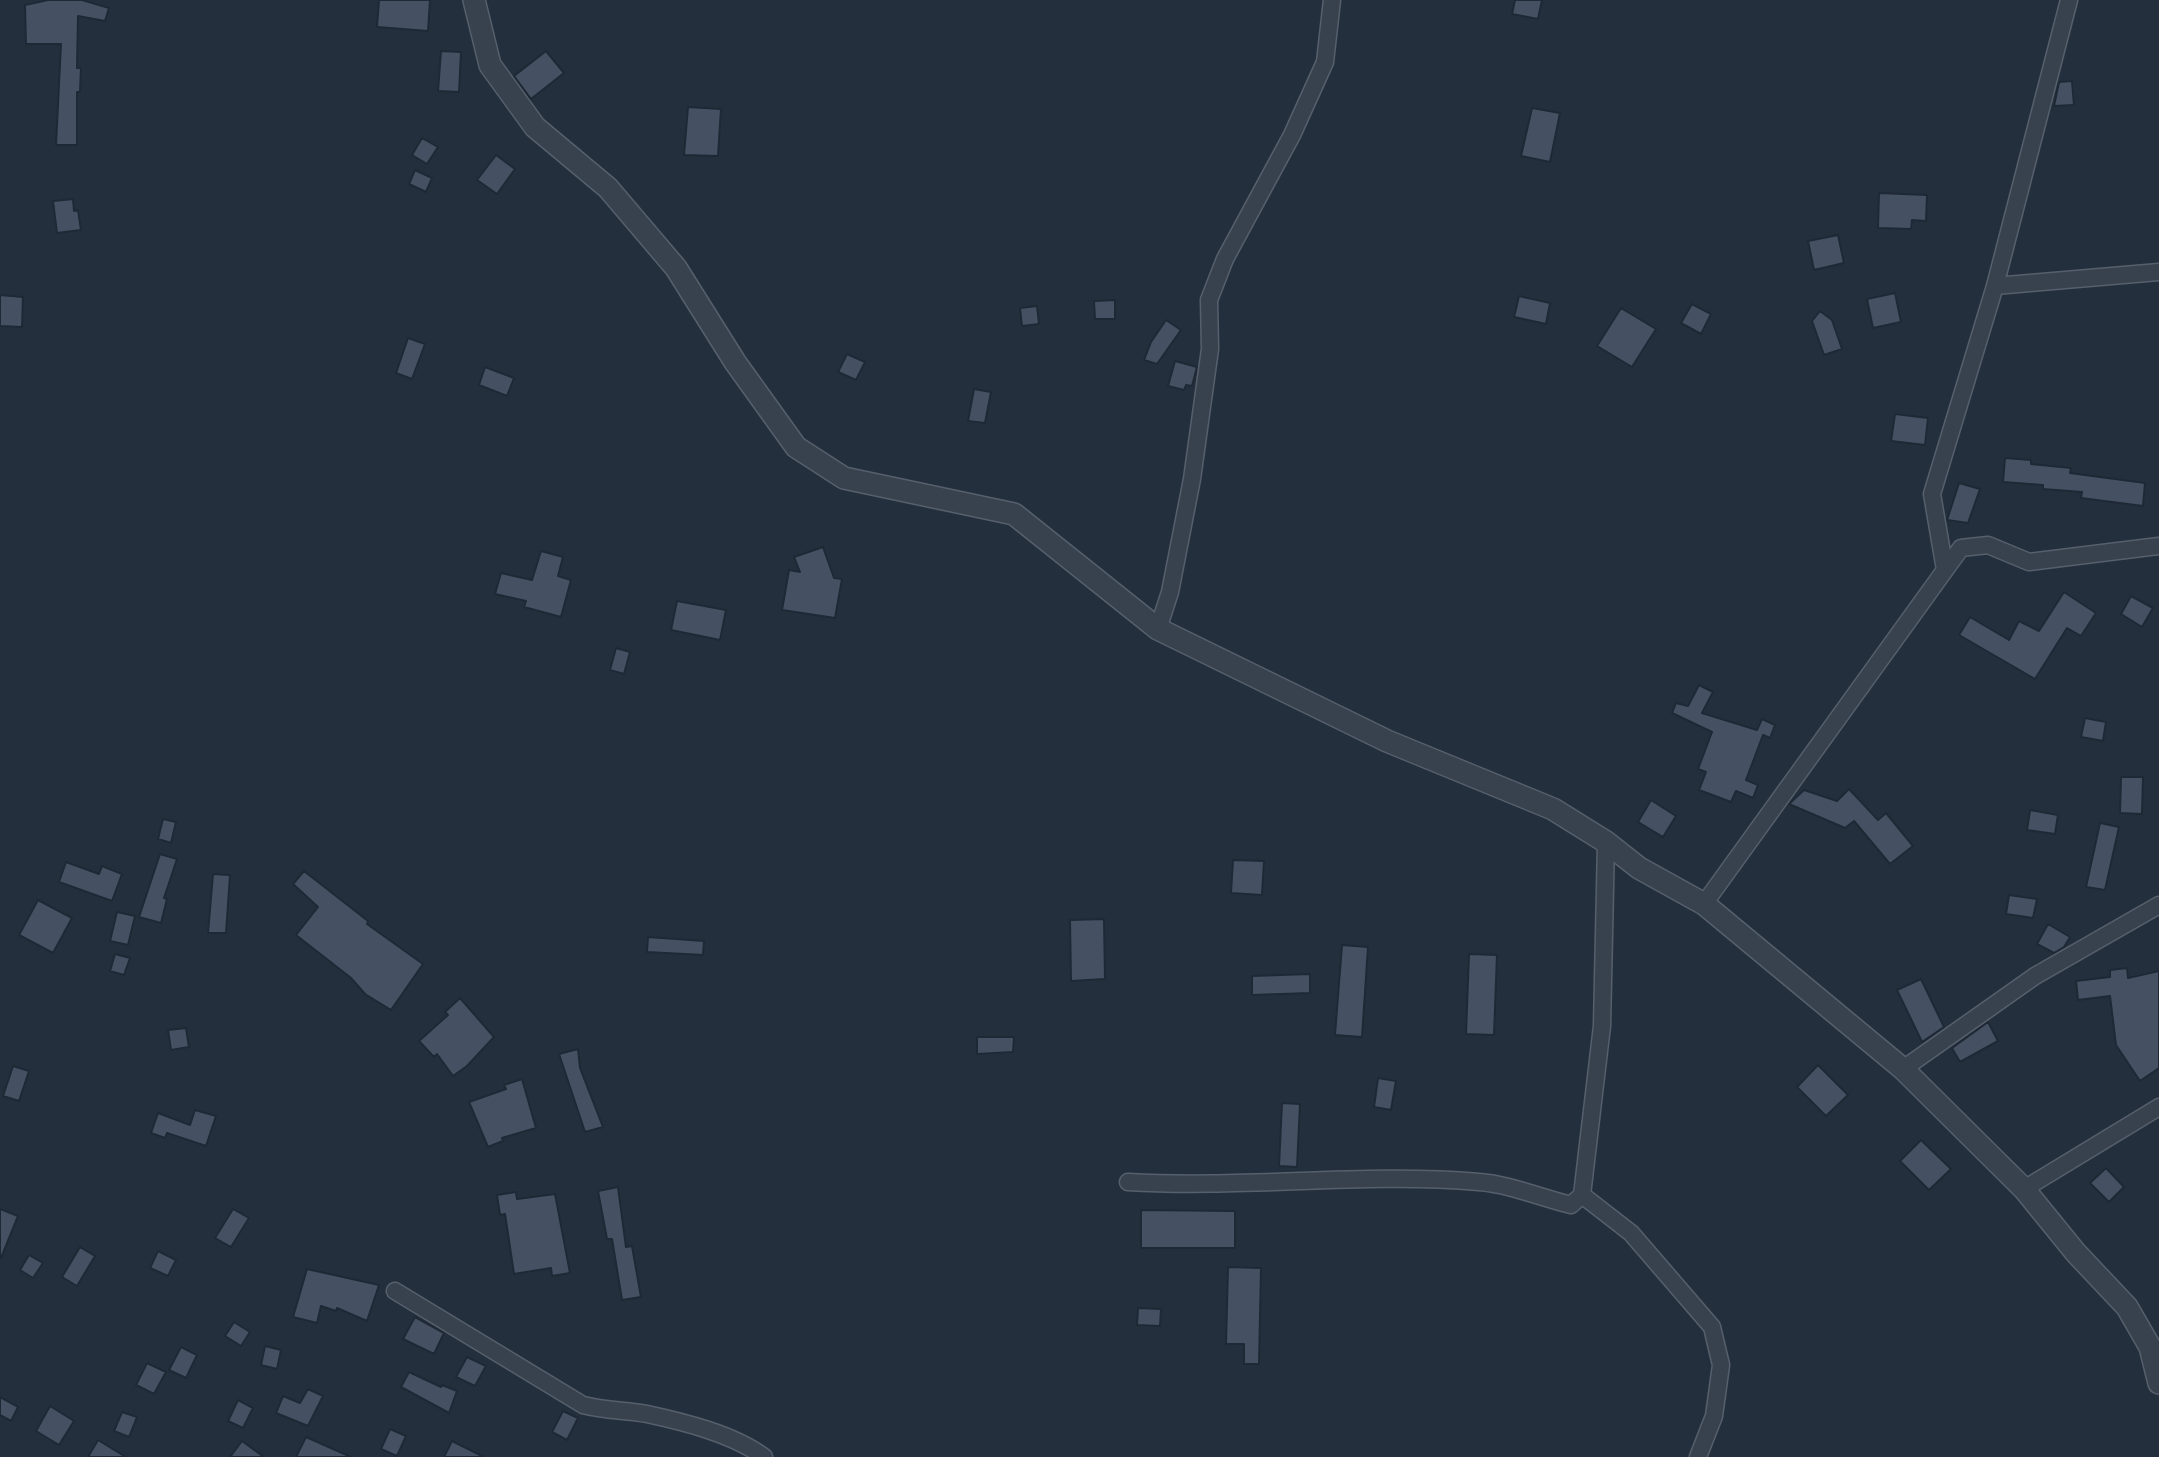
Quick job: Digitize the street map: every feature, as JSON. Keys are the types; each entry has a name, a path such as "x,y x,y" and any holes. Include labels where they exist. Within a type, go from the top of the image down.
{"street":[{"path":"474,0 490,65 535,127 608,188 676,268 735,362 796,447 844,478 1014,514 1158,629 1387,741 1553,809 1606,842 1639,868 1704,904 1903,1069 2024,1189 2076,1253 2127,1307 2150,1348 2159,1383"},
{"path":"1158,629 1170,592 1192,479 1210,349 1209,300 1225,259 1292,135 1325,62 1332,0"},
{"path":"1945,570 1932,494 1995,286 2069,0"},
{"path":"1995,286 2159,272"},
{"path":"1704,904 1961,548 1988,545 2029,562 2159,546"},
{"path":"1128,1182 1238,1186 1292,1180 1481,1182 1571,1205 1582,1195 1601,1026 1606,842"},
{"path":"1903,1069 2035,976 2159,905"},
{"path":"2024,1189 2159,1107"},
{"path":"1582,1195 1631,1233 1712,1327 1721,1365 1714,1416 1698,1457"},
{"path":"395,1291 583,1405 610,1412 644,1413 716,1434 764,1457"}],"building":[{"path":"48,0 82,0 109,8 105,21 78,16 77,68 81,68 80,92 77,92 77,145 56,145 61,44 26,44 25,5"},
{"path":"379,0 430,0 428,31 377,27"},
{"path":"1515,0 1542,0 1538,19 1512,14"},
{"path":"441,51 461,52 459,92 438,91"},
{"path":"546,51 564,73 531,99 514,76"},
{"path":"2072,81 2074,105 2054,106 2059,82"},
{"path":"688,107 721,109 718,156 684,155"},
{"path":"1532,108 1560,113 1550,162 1521,156"},
{"path":"422,138 438,147 427,164 412,155"},
{"path":"496,155 515,169 497,194 477,180"},
{"path":"415,170 432,178 426,192 409,184"},
{"path":"1879,193 1927,195 1926,221 1912,220 1911,229 1878,228"},
{"path":"73,199 81,230 57,233 53,201"},
{"path":"1838,235 1844,263 1814,270 1808,241"},
{"path":"1895,293 1901,322 1873,328 1867,299"},
{"path":"0,295 23,297 22,327 0,326"},
{"path":"1519,296 1550,303 1546,324 1514,317"},
{"path":"1115,300 1115,319 1095,319 1094,301"},
{"path":"1692,304 1711,314 1701,334 1681,323"},
{"path":"1037,306 1039,324 1022,326 1020,308"},
{"path":"1621,308 1656,329 1632,367 1597,346"},
{"path":"1820,311 1832,320 1842,349 1824,355 1812,321"},
{"path":"1166,320 1181,330 1157,364 1144,360 1151,342"},
{"path":"408,338 425,344 412,379 396,373"},
{"path":"847,354 865,362 856,380 838,372"},
{"path":"1175,361 1197,367 1192,386 1186,385 1184,390 1168,386"},
{"path":"485,367 514,378 507,396 479,385"},
{"path":"974,389 991,392 985,423 968,421"},
{"path":"1895,414 1928,418 1925,445 1891,441"},
{"path":"2005,458 2071,468 2070,473 2145,483 2143,506 2081,498 2082,492 2043,489 2043,485 2003,482"},
{"path":"1959,483 1980,489 1968,523 1947,520"},
{"path":"823,547 834,578 842,579 835,618 782,610 789,570 800,572 794,557"},
{"path":"541,551 563,557 558,576 571,580 561,617 524,607 526,601 495,594 501,573 532,580"},
{"path":"2064,592 2096,613 2081,636 2067,628 2035,679 1959,635 1970,617 2009,640 2019,621 2039,631"},
{"path":"2131,596 2153,608 2142,627 2121,614"},
{"path":"677,601 726,610 720,640 671,630"},
{"path":"616,648 630,652 624,674 610,670"},
{"path":"1699,685 1713,692 1702,713 1757,730 1762,719 1775,725 1770,738 1763,735 1746,780 1758,785 1753,798 1736,791 1731,802 1699,790 1706,772 1698,769 1712,732 1672,713 1676,703 1688,706"},
{"path":"2085,718 2106,722 2103,741 2081,737"},
{"path":"2121,777 2143,777 2142,814 2120,813"},
{"path":"1849,789 1878,820 1886,813 1913,846 1890,864 1854,821 1845,828 1789,804 1804,790 1837,801"},
{"path":"1651,800 1676,816 1663,837 1638,822"},
{"path":"2030,810 2058,815 2055,834 2027,830"},
{"path":"163,819 176,822 171,843 158,839"},
{"path":"2100,823 2119,827 2105,890 2086,887"},
{"path":"160,854 177,859 164,898 167,899 161,923 139,917"},
{"path":"1233,860 1264,861 1262,895 1231,893"},
{"path":"66,862 99,874 102,866 122,874 112,901 59,882"},
{"path":"304,871 368,921 367,924 423,964 391,1010 365,994 351,978 296,935 318,907 293,884"},
{"path":"213,874 230,875 226,933 208,933"},
{"path":"2009,895 2037,899 2033,918 2006,914"},
{"path":"38,900 72,918 53,953 19,935"},
{"path":"117,912 135,916 128,945 110,941"},
{"path":"1104,919 1105,979 1071,981 1070,920"},
{"path":"2048,924 2070,937 2064,947 2054,953 2037,944"},
{"path":"648,937 704,941 703,955 647,952"},
{"path":"1342,945 1368,947 1362,1037 1335,1035"},
{"path":"115,954 130,958 124,975 110,971"},
{"path":"1469,954 1497,955 1494,1035 1466,1034"},
{"path":"2127,968 2128,978 2159,971 2159,1068 2140,1081 2116,1045 2110,996 2078,1000 2076,981 2110,977 2110,970"},
{"path":"1310,974 1310,993 1252,995 1252,976"},
{"path":"1921,979 1944,1027 1922,1042 1897,990"},
{"path":"460,998 494,1037 467,1066 453,1076 437,1054 434,1057 419,1041 448,1015 445,1012"},
{"path":"1988,1022 1998,1041 1960,1062 1952,1048"},
{"path":"186,1028 189,1047 171,1050 168,1030"},
{"path":"977,1037 1014,1037 1013,1052 977,1054"},
{"path":"578,1049 580,1068 603,1127 585,1132 559,1054"},
{"path":"1818,1065 1848,1095 1826,1116 1797,1087"},
{"path":"13,1066 29,1071 19,1101 3,1096"},
{"path":"1378,1078 1396,1081 1391,1110 1374,1107"},
{"path":"522,1079 536,1128 502,1138 503,1141 488,1147 469,1102 506,1089 504,1085"},
{"path":"1282,1103 1300,1104 1297,1167 1279,1166"},
{"path":"195,1110 216,1116 206,1146 167,1133 165,1138 151,1133 158,1113 190,1125"},
{"path":"1921,1140 1951,1169 1929,1190 1900,1161"},
{"path":"2106,1168 2124,1187 2109,1202 2090,1183"},
{"path":"618,1187 626,1247 632,1246 641,1297 622,1300 612,1239 607,1239 598,1191"},
{"path":"516,1192 517,1199 555,1194 570,1273 552,1276 551,1268 514,1274 505,1214 500,1215 497,1195"},
{"path":"0,1209 18,1216 1,1258 0,1258"},
{"path":"233,1209 249,1218 231,1247 215,1238"},
{"path":"1141,1210 1235,1211 1235,1248 1141,1248"},
{"path":"80,1247 95,1256 77,1286 62,1277"},
{"path":"158,1251 176,1260 168,1276 150,1268"},
{"path":"29,1255 43,1263 33,1278 20,1270"},
{"path":"1228,1267 1261,1268 1259,1364 1244,1364 1244,1344 1226,1344"},
{"path":"307,1269 379,1285 367,1321 337,1308 336,1311 321,1306 317,1323 293,1317"},
{"path":"1138,1308 1161,1309 1160,1326 1137,1325"},
{"path":"415,1317 444,1333 434,1354 403,1339"},
{"path":"234,1322 250,1332 241,1346 225,1336"},
{"path":"265,1346 281,1350 277,1369 261,1365"},
{"path":"181,1347 197,1355 186,1378 169,1370"},
{"path":"467,1357 486,1366 475,1386 456,1377"},
{"path":"147,1363 166,1372 154,1394 136,1385"},
{"path":"409,1372 441,1387 442,1385 457,1391 449,1413 401,1387"},
{"path":"308,1389 323,1396 308,1426 276,1413 283,1396 300,1403"},
{"path":"0,1397 18,1407 11,1421 0,1415"},
{"path":"238,1400 253,1408 243,1428 228,1421"},
{"path":"50,1406 74,1421 59,1445 36,1431"},
{"path":"563,1411 578,1418 567,1440 552,1432"},
{"path":"122,1412 137,1417 129,1437 114,1431"},
{"path":"390,1429 406,1436 397,1456 381,1449"},
{"path":"306,1437 351,1457 296,1457"},
{"path":"98,1440 126,1457 88,1457"},
{"path":"242,1441 264,1457 230,1457"},
{"path":"452,1441 484,1457 444,1457"}]}
